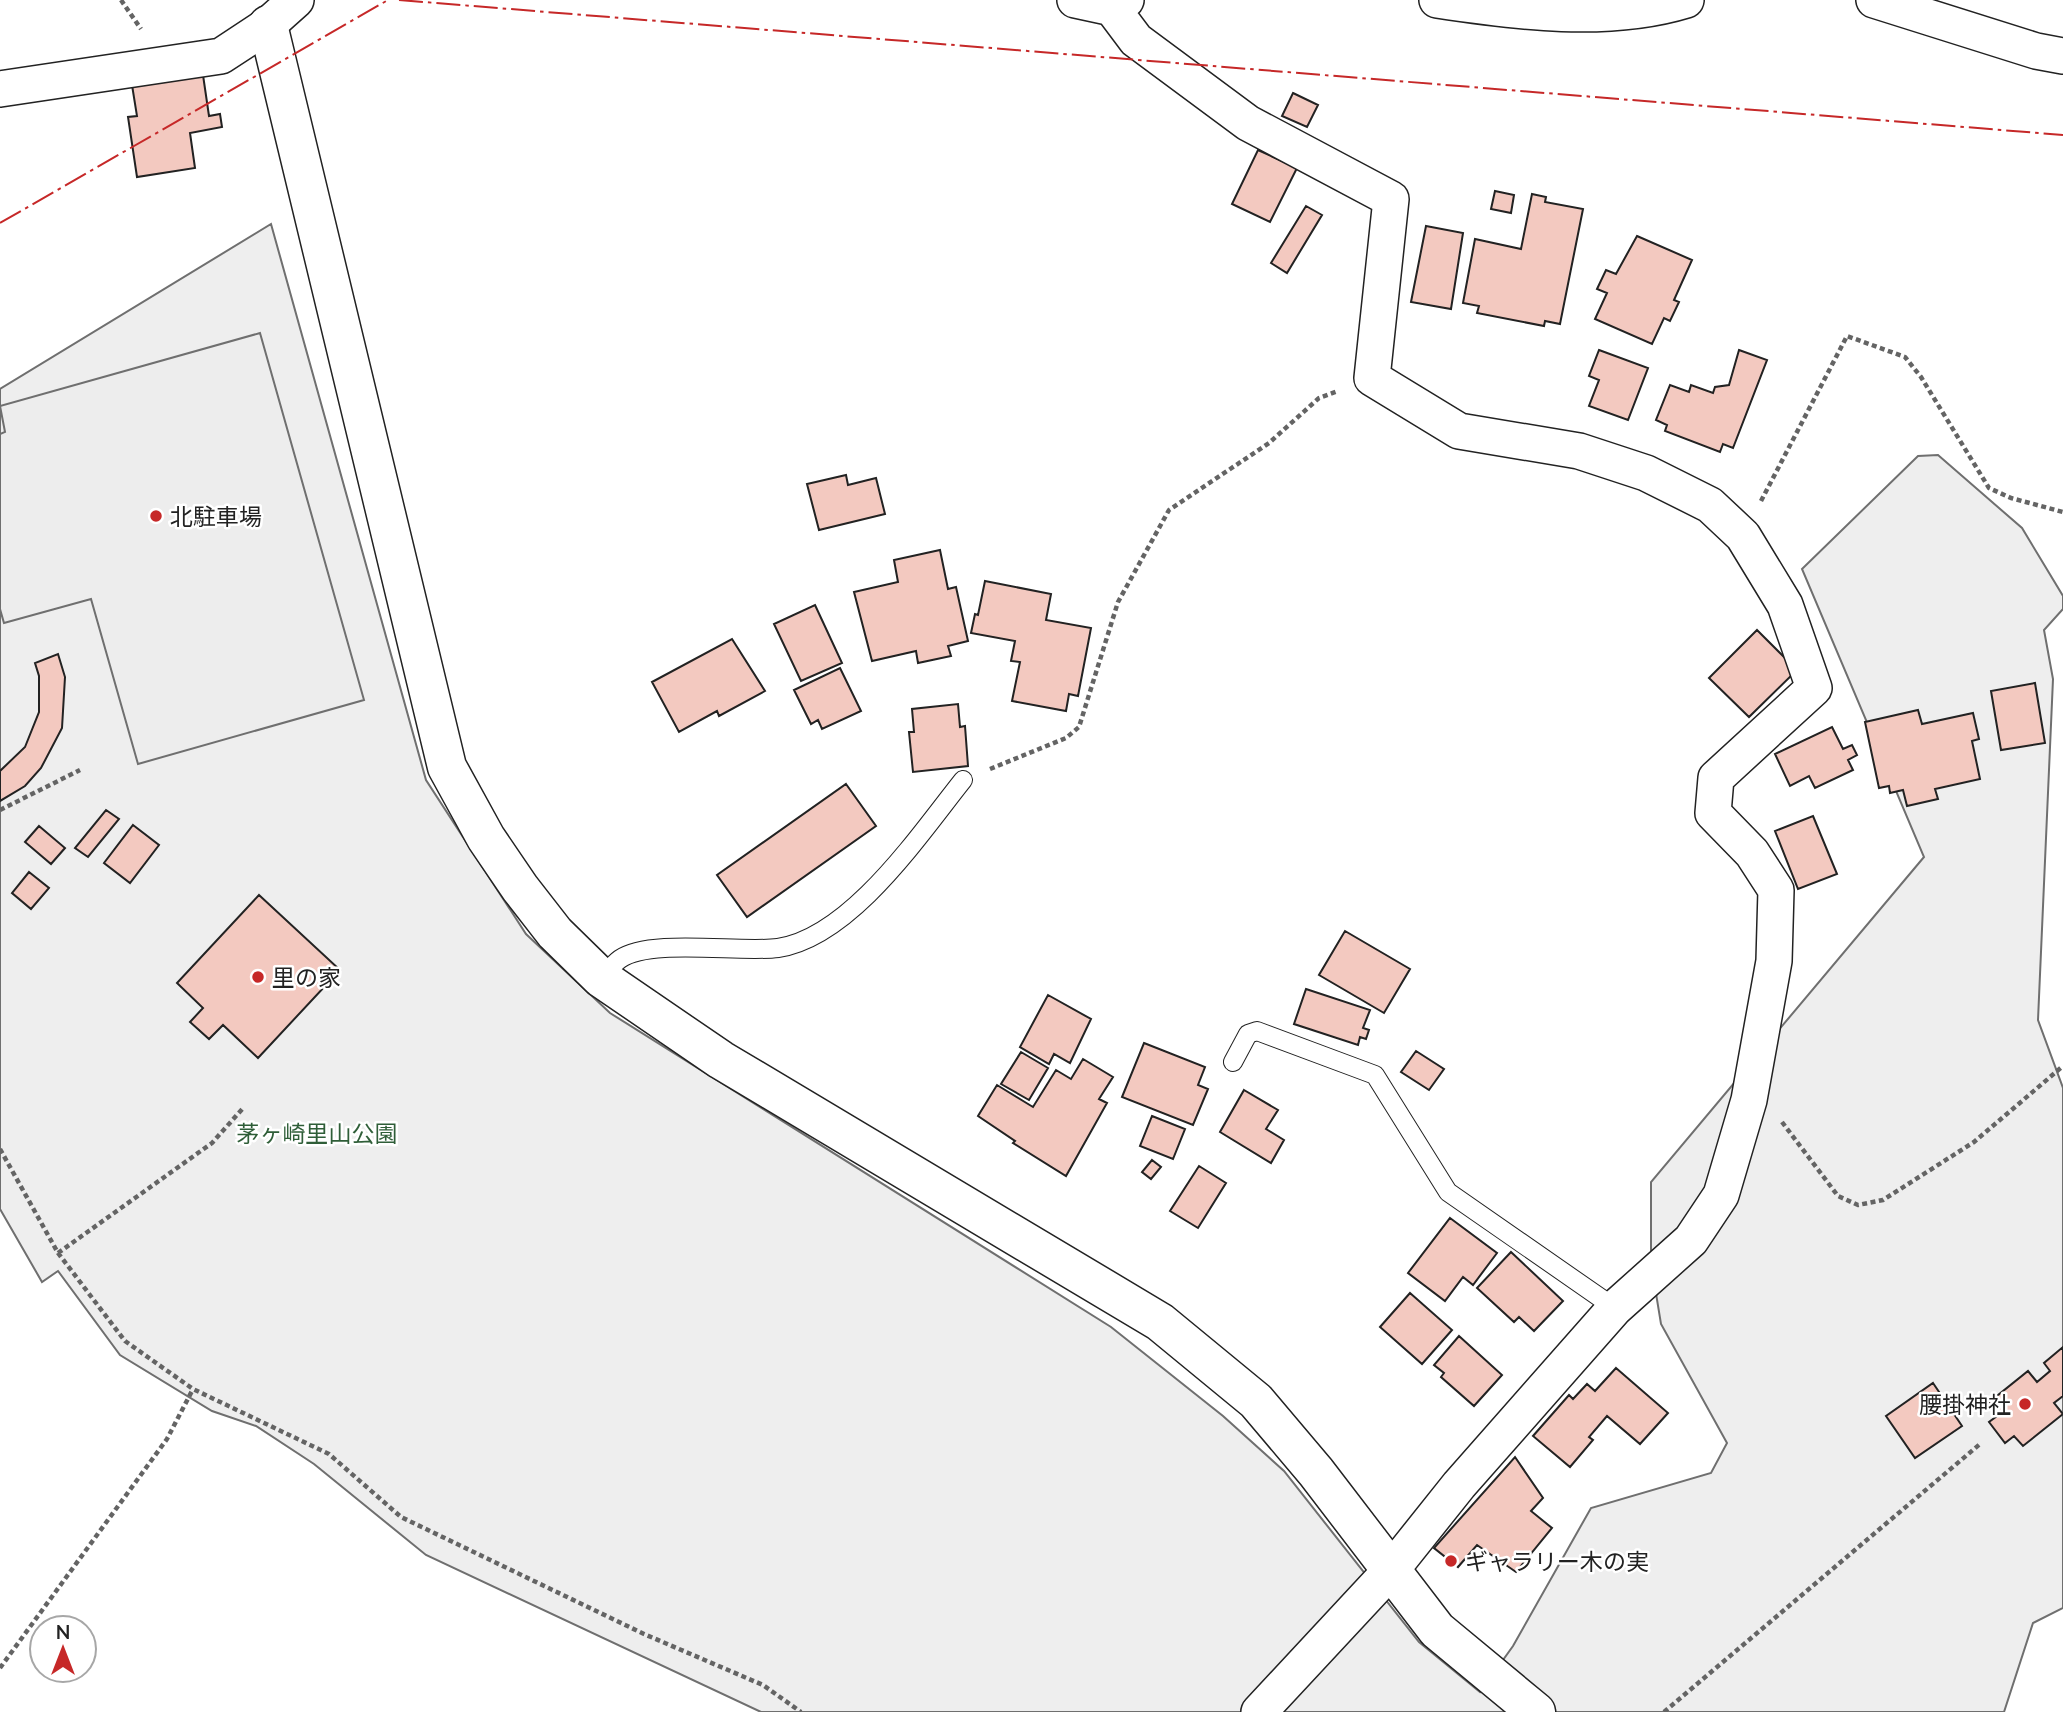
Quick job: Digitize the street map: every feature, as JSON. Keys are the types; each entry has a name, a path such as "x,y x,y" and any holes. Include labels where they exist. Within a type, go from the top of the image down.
{"street":[{"path":"0,89 221,57 268,24 296,0"},
{"path":"1076,0 1119,4 1136,40 1248,123 1391,199 1373,378 1459,431 1579,451 1646,473 1710,505 1743,536 1785,605 1814,688 1716,778 1713,813 1752,853 1776,890 1774,961 1749,1100 1721,1195 1691,1240 1615,1308 1459,1485 1392,1569 1259,1712"},
{"path":"1437,0 1480,6 1584,13 1663,7 1686,0"},
{"path":"1874,0 2036,51 2063,56"},
{"path":"268,24 447,767 486,838 520,888 555,933 601,978 721,1060 1160,1322 1256,1401 1392,1569 1437,1630 1536,1712"}],"lane":[{"path":"601,978 622,957 660,948 779,948 836,925 901,859 963,780"},
{"path":"1233,1062 1248,1034 1257,1031 1375,1075 1448,1192 1615,1308"}],"path":[{"path":"1743,536 1847,336 1905,357 1921,377 1989,488 2011,498 2063,512"},
{"path":"963,780 1066,738 1079,727 1118,602 1169,510 1269,443 1319,398 1373,378"},
{"path":"0,810 80,770"},
{"path":"1749,1100 1788,1126 1838,1196 1858,1205 1883,1200 1974,1142 2063,1066"},
{"path":"58,1253 212,1143 244,1107"},
{"path":"0,1149 58,1253 125,1341 193,1389 329,1454 401,1517 644,1634 763,1685 801,1712"},
{"path":"0,1668 167,1438 193,1389"},
{"path":"1664,1712 1980,1444"}],"green space":[{"name":"茅ヶ崎里山公園","path":"271,224 426,780 526,934 610,1013 1111,1327 1223,1416 1284,1471 1419,1642 1480,1692 1513,1646 1591,1508 1711,1473 1727,1443 1661,1324 1651,1263 1651,1182 1924,857 1802,569 1918,456 1938,455 2022,528 2063,596 2063,609 2044,630 2053,679 2038,1020 2063,1088 2063,1608 2033,1623 2004,1712 761,1712 426,1555 314,1464 256,1426 212,1411 120,1355 58,1271 42,1282 0,1209 0,389"}],"shaded area":[{"name":"北駐車場","path":"260,333 364,700 138,764 91,599 4,623 0,609 0,434 5,432 0,406"}],"building":[{"path":"203,75 209,116 220,114 222,127 190,133 195,168 137,177 128,117 137,116 132,85"},
{"path":"1293,93 1318,105 1307,127 1282,116"},
{"path":"1258,150 1297,168 1270,222 1232,204"},
{"path":"1495,191 1514,195 1511,213 1491,209"},
{"path":"1532,194 1546,197 1545,202 1583,209 1560,324 1545,321 1544,326 1477,313 1479,306 1463,303 1475,239 1521,249"},
{"path":"1306,206 1322,215 1287,273 1271,263"},
{"path":"1426,226 1463,233 1451,309 1411,302"},
{"path":"1637,236 1692,260 1674,300 1679,302 1670,321 1664,318 1652,344 1595,319 1607,293 1597,289 1606,270 1616,274"},
{"path":"1599,350 1648,368 1628,420 1589,406 1599,380 1589,376"},
{"path":"1739,350 1767,360 1733,448 1723,444 1720,452 1665,431 1667,425 1656,420 1670,385 1689,392 1691,385 1713,393 1715,387 1729,385"},
{"path":"846,475 848,485 876,478 885,514 819,530 807,484"},
{"path":"940,550 948,589 956,587 968,641 948,646 951,656 918,663 916,651 872,661 854,592 898,582 894,560"},
{"path":"985,581 1051,594 1046,620 1091,628 1078,696 1069,694 1066,711 1012,701 1020,662 1011,661 1015,641 971,633"},
{"path":"815,605 842,663 801,681 774,624"},
{"path":"1757,630 1797,670 1749,717 1709,678"},
{"path":"732,639 765,691 719,716 717,711 679,732 652,682"},
{"path":"58,654 65,677 62,728 41,768 25,786 0,801 0,771 25,747 39,712 39,676 35,663"},
{"path":"840,668 861,711 822,729 818,720 811,724 794,690"},
{"path":"2035,683 2045,743 2001,750 1991,691"},
{"path":"958,704 960,727 965,726 968,766 913,772 909,732 914,732 912,709"},
{"path":"1918,710 1922,724 1973,713 1979,739 1972,741 1980,779 1935,789 1938,799 1907,806 1903,790 1890,793 1889,786 1879,788 1865,722"},
{"path":"1832,727 1843,749 1852,745 1857,755 1848,760 1853,770 1815,788 1809,776 1790,786 1775,754"},
{"path":"846,784 876,826 747,917 717,875"},
{"path":"106,810 119,819 88,857 75,848"},
{"path":"1813,816 1837,874 1798,889 1775,831"},
{"path":"133,825 159,845 130,883 104,863"},
{"path":"39,826 65,848 51,864 25,842"},
{"path":"29,872 49,888 31,909 12,893"},
{"name":"里の家","path":"259,895 340,970 258,1058 223,1025 209,1039 190,1022 203,1008 177,983"},
{"path":"1345,931 1410,969 1384,1013 1319,975"},
{"path":"1306,989 1370,1010 1363,1028 1369,1030 1366,1039 1360,1037 1358,1045 1294,1024"},
{"path":"1048,995 1091,1019 1070,1063 1054,1054 1049,1064 1020,1047"},
{"path":"1144,1043 1205,1067 1198,1085 1208,1089 1193,1125 1122,1097"},
{"path":"1416,1051 1444,1069 1429,1090 1401,1072"},
{"path":"1021,1052 1048,1068 1029,1100 1001,1084"},
{"path":"1083,1059 1113,1077 1099,1099 1107,1103 1066,1176 1013,1143 1015,1141 978,1116 997,1085 1033,1107 1056,1070 1071,1079"},
{"path":"1244,1090 1278,1110 1266,1129 1284,1140 1271,1163 1220,1132"},
{"path":"1152,1116 1185,1129 1173,1159 1140,1146"},
{"path":"1152,1160 1161,1167 1151,1179 1142,1172"},
{"path":"1199,1166 1226,1183 1198,1228 1170,1211"},
{"path":"1450,1218 1497,1253 1473,1285 1463,1277 1445,1301 1408,1273"},
{"path":"1511,1252 1563,1301 1534,1331 1519,1317 1514,1322 1477,1288"},
{"path":"1410,1293 1452,1330 1422,1364 1380,1327"},
{"path":"1459,1336 1502,1375 1474,1406 1441,1377 1444,1373 1434,1365"},
{"path":"2063,1347 2063,1396 2054,1403 2063,1414 2023,1446 2014,1436 2005,1443 1989,1422 1997,1416 1987,1404 2028,1371 2037,1382 2050,1371 2044,1363"},
{"path":"1616,1368 1668,1413 1640,1444 1607,1416 1589,1437 1593,1440 1570,1467 1533,1436 1569,1395 1573,1399 1587,1384 1595,1391"},
{"path":"1933,1383 1962,1426 1915,1458 1886,1416"},
{"path":"1515,1457 1543,1498 1531,1511 1552,1528 1516,1572 1477,1545 1458,1567 1434,1548"}],"power":[{"path":"0,223 388,0"},
{"path":"399,0 2063,135"}],"place":[{"name":"北駐車場","path":"156,516"},
{"name":"里の家","path":"258,977"},
{"name":"腰掛神社","path":"2025,1404"},
{"name":"ギャラリー木の実","path":"1451,1561"}]}
